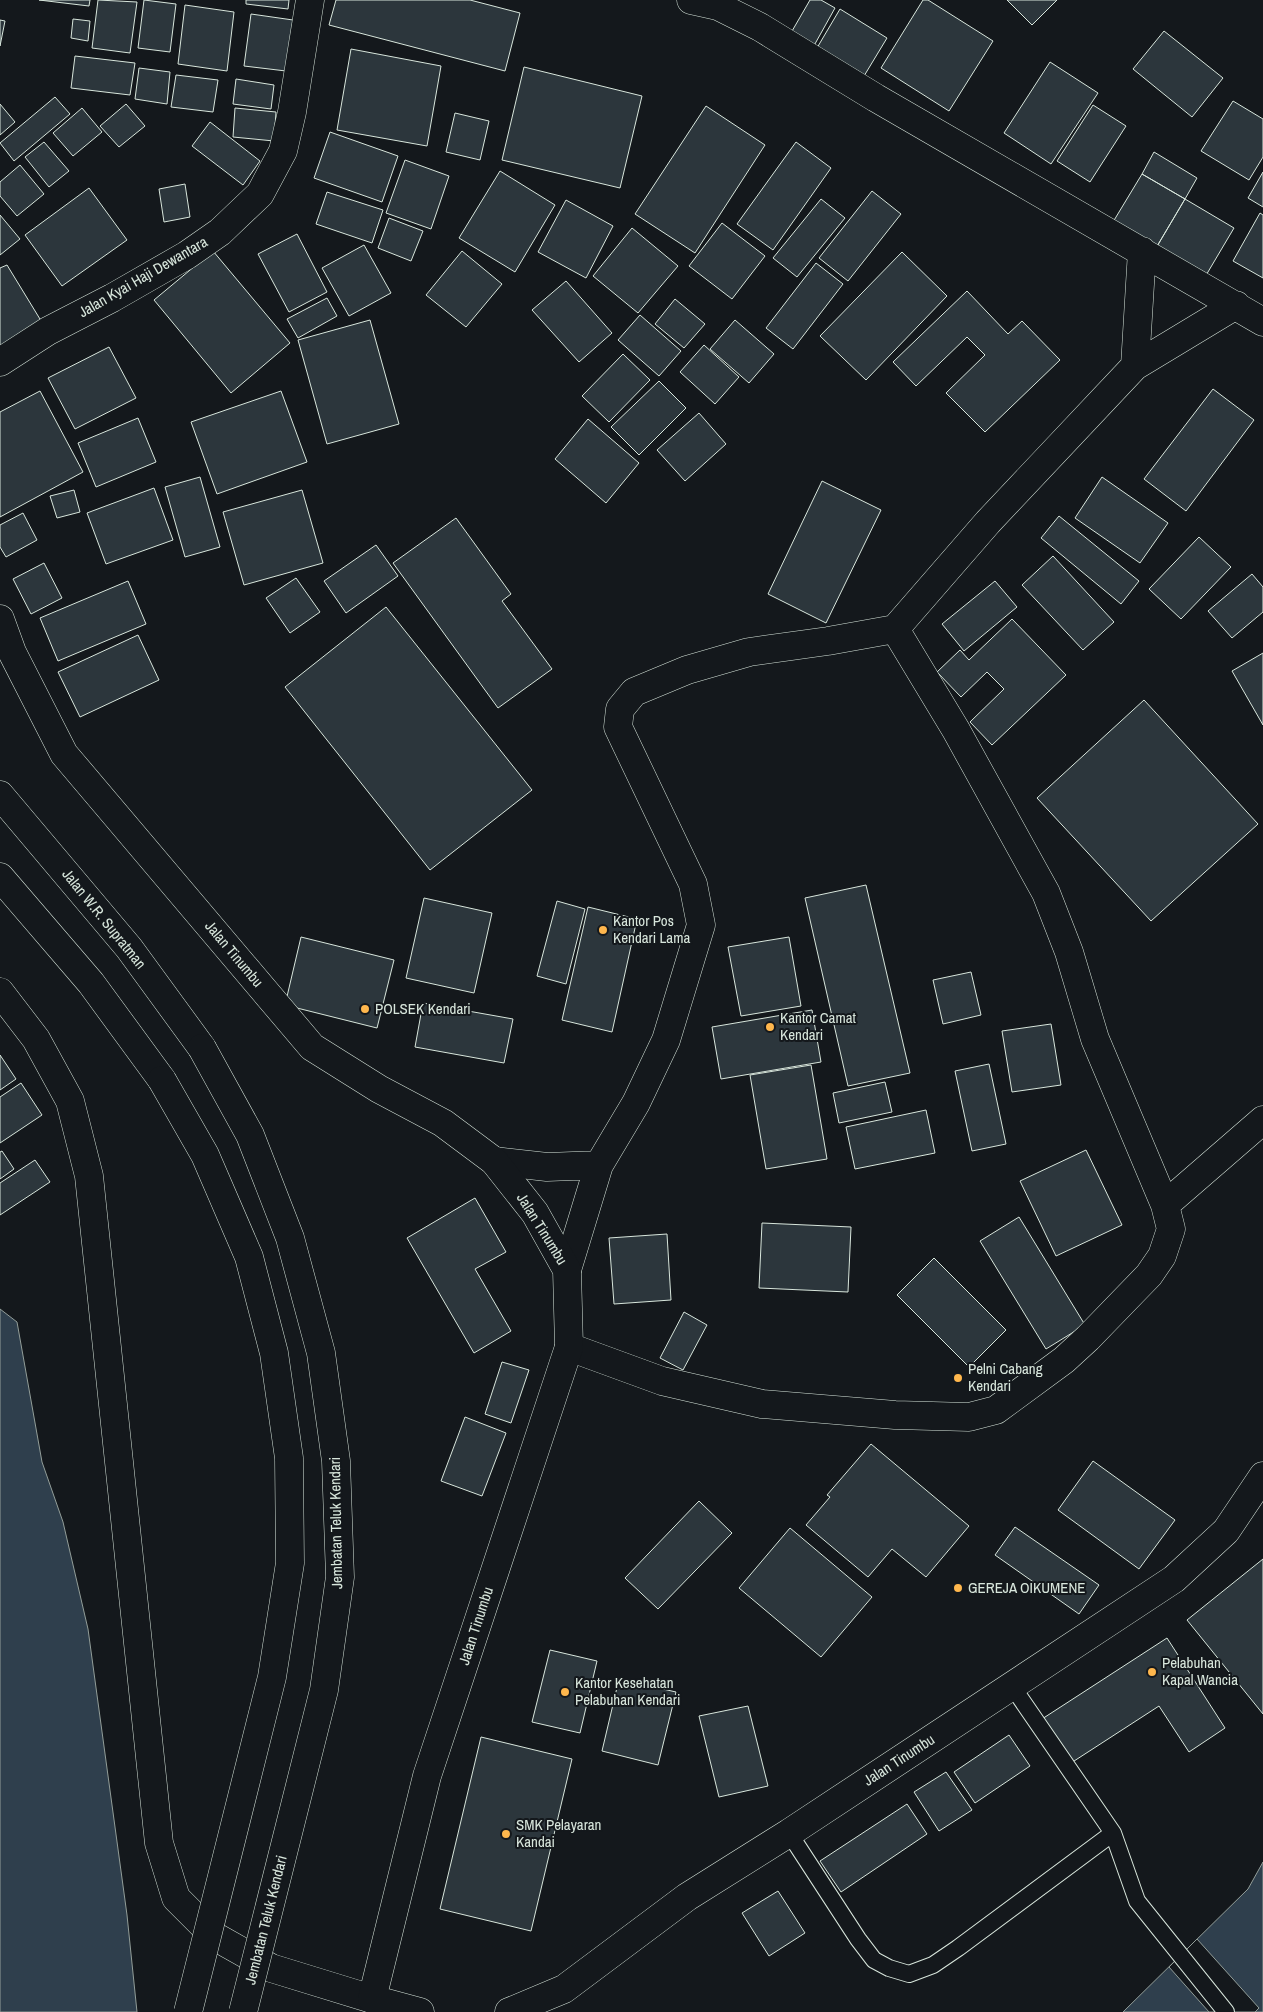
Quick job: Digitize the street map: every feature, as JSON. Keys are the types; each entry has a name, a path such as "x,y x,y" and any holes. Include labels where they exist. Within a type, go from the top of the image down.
{"main road":[{"name":"Jalan Kyai Haji Dewantara","path":"0,362 48,331 112,298 187,255 220,232 260,194 283,151 292,112 310,0"},
{"path":"691,0 719,3 876,98 1263,322"},
{"path":"1135,366 1142,251"},
{"path":"567,1270 599,1165 636,1103 666,1040 701,925 693,884 618,727 620,709 634,692 696,668 749,652 828,641 895,628 988,522 1135,366 1236,305"},
{"name":"Jalan Tinumbu","path":"0,618 12,652 64,754 312,1047 379,1089 443,1123 494,1161 536,1214 567,1270 569,1347 427,1776 372,1999"},
{"path":"569,1347 662,1381 762,1404 895,1415 969,1417 996,1410 1064,1360 1149,1275 1162,1256 1171,1229 1165,1205 1095,1038 1069,952 1046,893 956,730 895,628"},
{"name":"Jalan W.R. Supratman","path":"0,795 129,948 202,1048"},
{"path":"0,877 91,984 162,1080 206,1155 248,1257 274,1353 289,1458 290,1563 272,1677 188,2012"},
{"path":"0,992 36,1039 70,1101 89,1176 159,1843 176,1898 214,1936 271,1968 420,2012"},
{"name":"Jembatan Teluk Kendari","path":"202,1048 250,1134 290,1238 321,1352 336,1461 340,1577 324,1690 243,2012"},
{"path":"1165,1205 1263,1120"},
{"path":"494,1161 547,1167 599,1165"},
{"name":"Jalan Tinumbu","path":"509,2012 564,1989 687,1897 789,1833 1174,1579 1226,1531 1263,1476"}],"lane":[{"path":"1012,1686 1113,1833 1137,1901 1226,2012"},
{"path":"789,1833 858,1939 874,1960 889,1968 909,1974 933,1965 958,1948 1113,1833"}],"water":[{"path":"0,1309 17,1322 42,1462 63,1522 88,1629 127,1915 137,2012 0,2012"},
{"path":"1263,1862 1263,2012 1123,2012 1248,1889"}],"pier":[{"path":"1197,1939 1259,2008 1255,2012 1209,2012 1169,1967"}],"building":[{"path":"39,0 90,0 89,6"},
{"path":"98,0 137,2 130,53 92,48"},
{"path":"144,0 176,4 170,52 138,48"},
{"path":"246,0 289,0 288,9 246,4"},
{"path":"336,0 470,0 520,13 505,71 329,25"},
{"path":"810,0 821,0 835,8 811,51 788,38"},
{"path":"923,0 928,0 993,41 949,111 881,68"},
{"path":"1007,0 1057,0 1032,25"},
{"path":"185,5 234,12 227,71 178,64"},
{"path":"840,9 887,38 861,81 814,53"},
{"path":"251,14 293,20 286,71 244,66"},
{"path":"73,19 90,21 88,41 71,38"},
{"path":"0,20 5,21 0,46"},
{"path":"1164,31 1223,78 1192,117 1133,69"},
{"path":"351,49 441,66 427,146 337,130"},
{"path":"75,56 135,63 130,95 71,88"},
{"path":"1050,62 1098,93 1051,164 1004,133"},
{"path":"524,67 642,96 620,188 502,160"},
{"path":"139,68 170,72 167,104 135,99"},
{"path":"176,75 218,80 213,112 171,107"},
{"path":"236,79 274,85 271,109 233,104"},
{"path":"55,97 70,114 14,161 0,143"},
{"path":"1233,101 1263,119 1263,157 1249,180 1201,151"},
{"path":"0,104 15,122 0,135"},
{"path":"126,104 145,126 119,147 100,126"},
{"path":"1093,105 1126,126 1090,182 1057,161"},
{"path":"706,106 765,145 695,253 635,214"},
{"path":"82,108 102,132 73,156 53,133"},
{"path":"235,108 276,112 274,141 233,137"},
{"path":"455,113 489,121 480,160 446,152"},
{"path":"210,122 260,161 243,185 192,146"},
{"path":"330,132 398,156 382,202 314,178"},
{"path":"44,142 69,171 49,187 25,157"},
{"path":"796,142 831,168 773,250 737,224"},
{"path":"1154,152 1197,178 1185,199 1142,174"},
{"path":"405,160 449,176 431,229 386,213"},
{"path":"20,165 44,194 17,216 0,196 0,182"},
{"path":"500,171 555,205 515,272 459,238"},
{"path":"1263,172 1263,207 1248,198"},
{"path":"1142,174 1185,199 1156,248 1113,222"},
{"path":"185,184 190,217 164,222 159,189"},
{"path":"89,188 127,240 62,286 25,235"},
{"path":"872,191 901,214 848,281 819,258"},
{"path":"327,192 383,210 372,243 316,224"},
{"path":"821,199 845,218 797,277 773,258"},
{"path":"1185,199 1234,228 1205,277 1156,248"},
{"path":"566,200 613,226 586,278 538,252"},
{"path":"1260,213 1263,215 1263,278 1233,261"},
{"path":"0,215 20,239 0,255"},
{"path":"389,218 423,231 411,261 378,248"},
{"path":"722,223 765,256 732,299 689,266"},
{"path":"632,228 678,266 638,313 593,276"},
{"path":"297,234 327,292 289,312 258,254"},
{"path":"364,245 391,293 349,316 322,268"},
{"path":"213,251 290,343 231,393 154,300"},
{"path":"462,251 502,284 466,327 426,295"},
{"path":"902,252 947,296 866,380 820,336"},
{"path":"816,263 843,284 793,349 766,328"},
{"path":"7,265 43,324 0,349 0,268"},
{"path":"566,281 612,333 579,362 532,310"},
{"path":"967,291 1008,334 1022,321 1060,360 985,432 946,393 985,355 967,337 916,386 893,362"},
{"path":"327,298 337,316 298,338 287,319"},
{"path":"675,299 705,324 684,348 655,324"},
{"path":"640,315 681,351 659,376 618,340"},
{"path":"370,320 399,424 327,444 298,340"},
{"path":"735,320 774,354 749,383 710,349"},
{"path":"704,345 739,377 715,404 680,372"},
{"path":"109,347 136,398 75,429 48,378"},
{"path":"623,354 650,380 609,422 582,396"},
{"path":"659,381 686,408 639,455 611,427"},
{"path":"1213,389 1254,420 1186,511 1144,479"},
{"path":"40,391 83,472 0,517 0,412"},
{"path":"281,391 307,462 217,494 191,422"},
{"path":"699,413 726,444 685,481 657,450"},
{"path":"138,418 156,462 96,487 78,443"},
{"path":"588,419 639,463 606,503 555,459"},
{"path":"200,477 220,547 185,557 165,487"},
{"path":"1102,477 1168,523 1140,563 1075,518"},
{"path":"822,481 881,510 826,623 768,594"},
{"path":"154,488 173,540 106,564 87,513"},
{"path":"74,490 80,512 57,518 50,496"},
{"path":"302,490 323,563 244,585 223,512"},
{"path":"23,513 37,540 6,557 0,547 0,525"},
{"path":"1059,516 1139,581 1121,604 1041,538"},
{"path":"456,518 511,594 502,601 552,669 498,708 393,563"},
{"path":"1199,537 1231,567 1181,619 1149,589"},
{"path":"376,545 398,576 346,613 324,581"},
{"path":"1053,556 1114,622 1083,650 1022,585"},
{"path":"44,563 62,598 31,614 13,579"},
{"path":"1252,574 1263,587 1263,612 1232,638 1208,611"},
{"path":"296,578 320,612 290,633 266,598"},
{"path":"128,581 146,624 58,661 40,618"},
{"path":"995,581 1017,607 964,651 942,624"},
{"path":"386,607 532,790 430,870 285,687"},
{"path":"1012,619 1066,675 992,745 970,722 1004,689 987,672 961,697 937,672 960,650 969,660"},
{"path":"138,635 159,680 80,717 58,672"},
{"path":"1263,653 1263,725 1232,671"},
{"path":"1144,700 1258,824 1151,921 1037,798"},
{"path":"866,885 910,1073 848,1086 805,898"},
{"path":"424,898 492,913 474,993 406,978"},
{"path":"557,901 585,909 566,984 537,976"},
{"path":"588,907 637,919 612,1032 562,1020"},
{"path":"301,937 394,960 377,1028 285,1005"},
{"path":"789,937 801,1006 741,1016 728,947"},
{"path":"971,972 981,1015 943,1024 933,980"},
{"path":"423,1003 513,1019 504,1063 415,1047"},
{"path":"812,1010 821,1062 721,1079 712,1027"},
{"path":"1051,1024 1061,1085 1012,1092 1002,1031"},
{"path":"0,1055 16,1079 0,1090"},
{"path":"989,1064 1006,1144 972,1151 955,1071"},
{"path":"811,1065 827,1159 766,1169 750,1075"},
{"path":"885,1082 892,1112 839,1123 833,1093"},
{"path":"21,1083 42,1115 0,1143 0,1097"},
{"path":"926,1110 935,1153 855,1169 846,1127"},
{"path":"1086,1150 1122,1225 1056,1256 1020,1181"},
{"path":"2,1151 14,1169 0,1179 0,1152"},
{"path":"35,1160 50,1182 0,1215 0,1183"},
{"path":"475,1198 506,1252 475,1269 511,1331 474,1353 407,1238"},
{"path":"1019,1217 1085,1325 1046,1349 980,1241"},
{"path":"762,1223 851,1227 848,1292 759,1288"},
{"path":"667,1234 671,1300 614,1304 609,1238"},
{"path":"934,1258 1006,1330 969,1367 897,1295"},
{"path":"684,1312 707,1325 683,1370 660,1358"},
{"path":"502,1362 529,1370 511,1423 485,1414"},
{"path":"465,1417 506,1433 482,1496 441,1481"},
{"path":"871,1444 969,1526 926,1577 892,1549 868,1577 806,1525 830,1497 827,1495"},
{"path":"1093,1461 1175,1520 1139,1569 1058,1510"},
{"path":"699,1501 732,1533 658,1609 625,1578"},
{"path":"1015,1527 1099,1585 1079,1614 995,1555"},
{"path":"790,1528 872,1597 821,1657 739,1588"},
{"path":"1263,1559 1263,1714 1187,1620"},
{"name":"Pelabuhan Kapal Wancia","path":"1167,1638 1225,1728 1189,1752 1159,1706 1071,1763 1042,1719"},
{"name":"Kantor Kesehatan Pelabuhan Kendari","path":"550,1650 597,1661 580,1733 532,1722"},
{"path":"619,1679 676,1692 658,1765 602,1751"},
{"path":"748,1706 768,1786 719,1797 699,1716"},
{"path":"1009,1735 1030,1766 975,1803 954,1772"},
{"name":"SMK Pelayaran Kandai","path":"481,1737 572,1759 531,1931 440,1909"},
{"path":"946,1772 972,1810 939,1831 914,1792"},
{"path":"907,1804 927,1834 841,1892 820,1861"},
{"path":"778,1891 805,1933 769,1956 742,1913"}],"place":[{"name":"Kantor Pos Kendari Lama","path":"603,930"},
{"name":"POLSEK Kendari","path":"365,1009"},
{"name":"Kantor Camat Kendari","path":"770,1027"},
{"name":"Pelni Cabang Kendari","path":"958,1378"},
{"name":"GEREJA OIKUMENE","path":"958,1588"},
{"name":"Pelabuhan Kapal Wancia","path":"1152,1672"},
{"name":"Kantor Kesehatan Pelabuhan Kendari","path":"565,1692"},
{"name":"SMK Pelayaran Kandai","path":"506,1834"}]}
